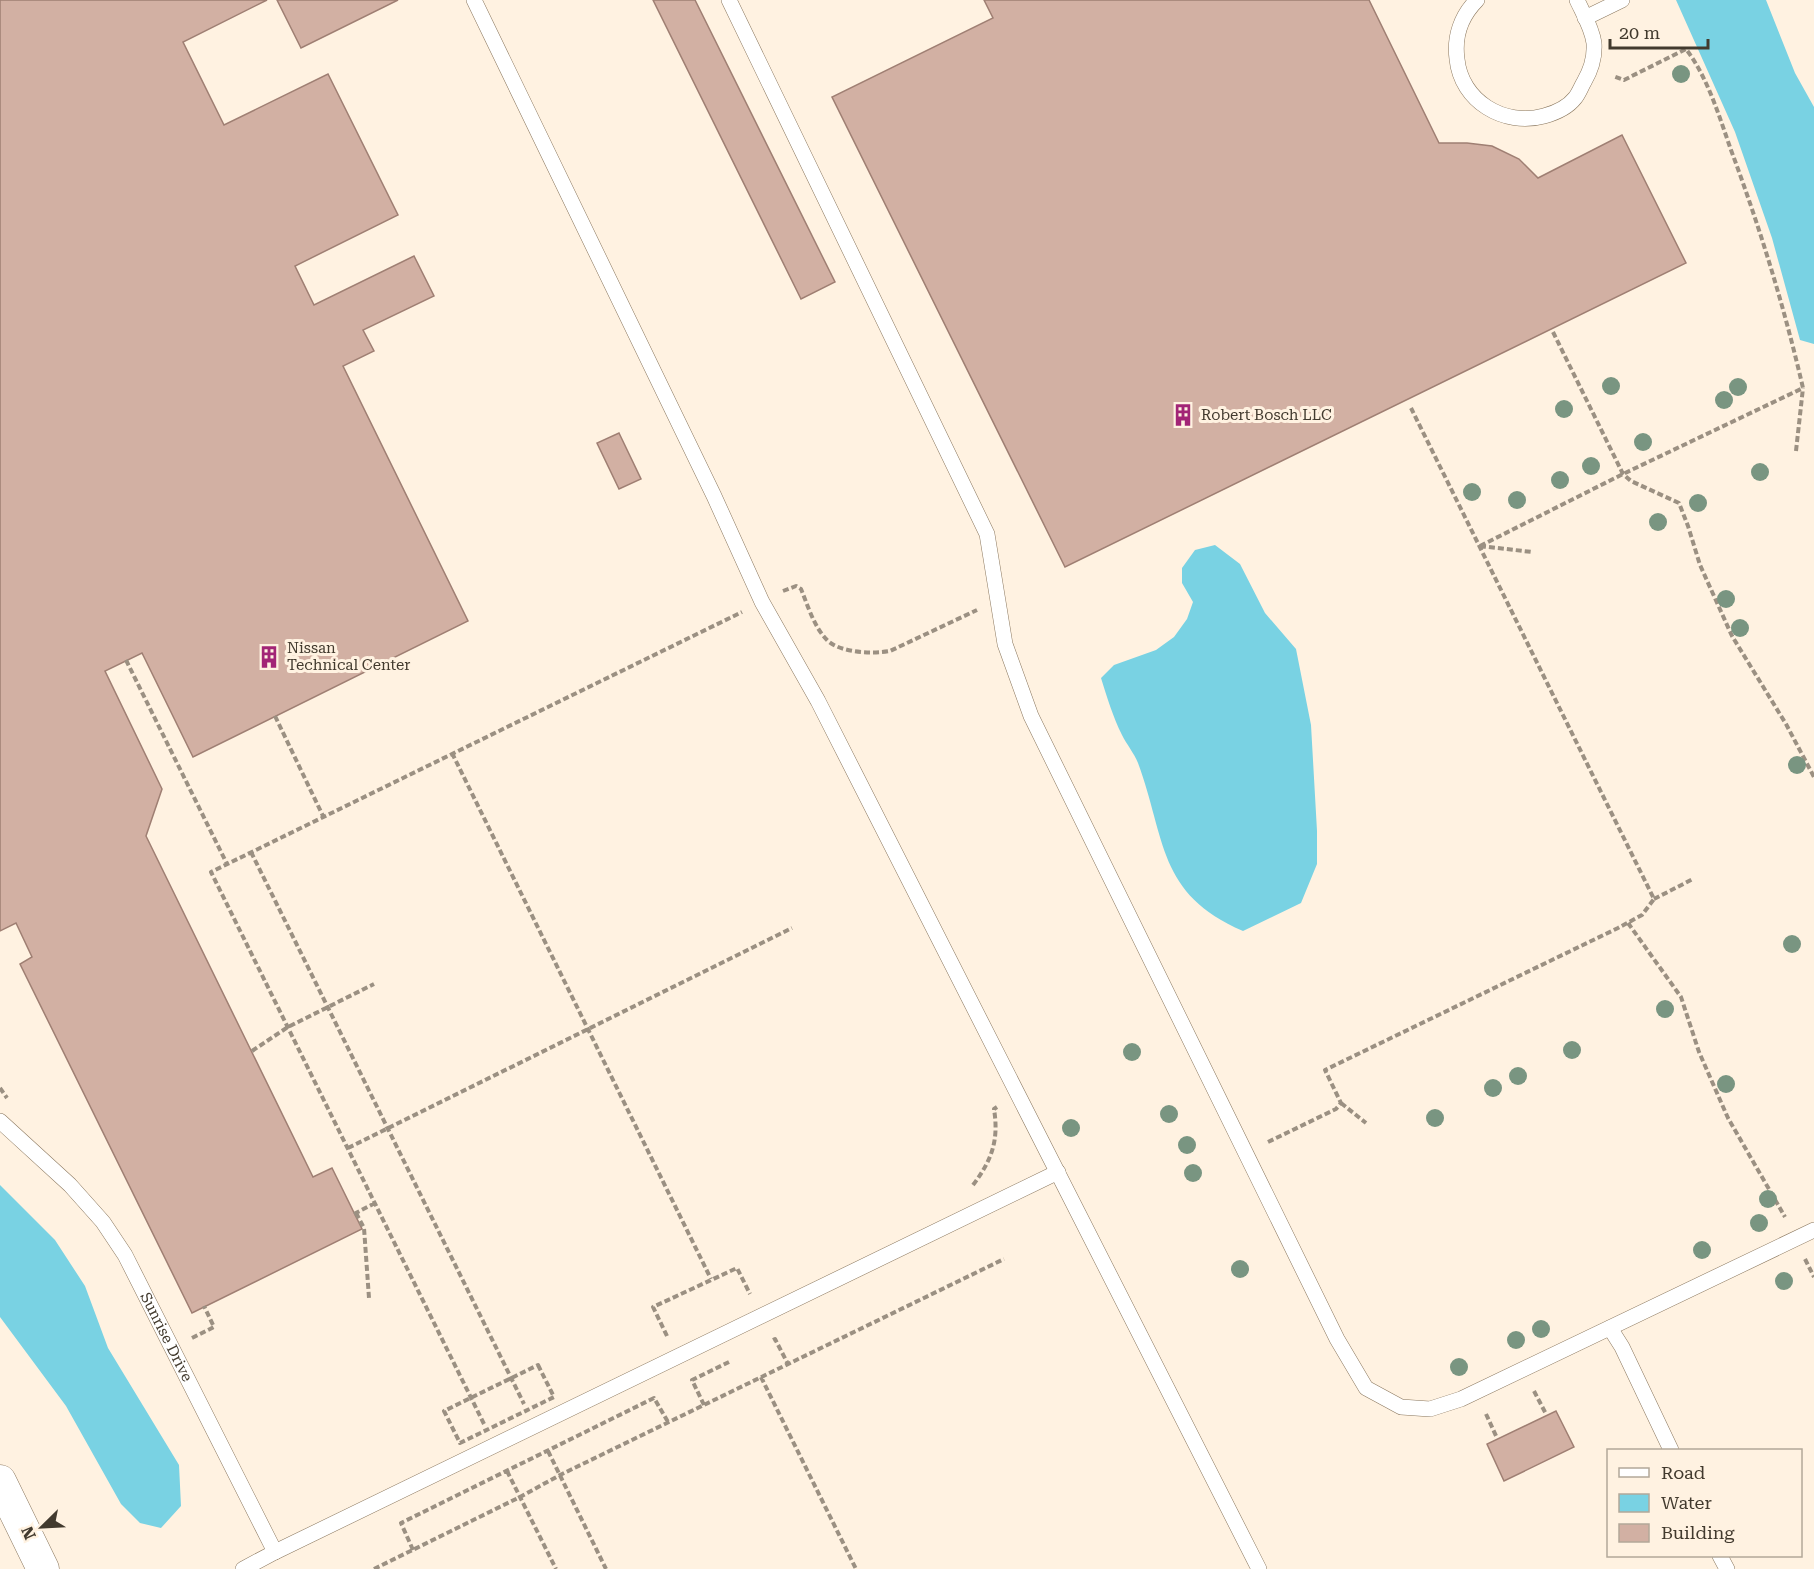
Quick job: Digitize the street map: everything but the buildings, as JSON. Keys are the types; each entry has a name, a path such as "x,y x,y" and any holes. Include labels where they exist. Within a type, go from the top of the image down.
{"street":[{"path":"0,1481 44,1569"}],"lane":[{"path":"474,0 714,496 762,602 818,701 1259,1569"},
{"path":"729,0 987,534 1005,644 1031,716 1337,1339 1366,1388 1401,1407 1430,1409 1461,1399 1814,1230"},
{"path":"1477,0 1461,22 1455,45 1458,69 1469,91 1486,108 1508,118 1532,120 1555,113 1575,99 1592,68 1594,44 1592,32 1577,0"},
{"path":"1585,18 1622,0"},
{"name":"Sunrise Drive","path":"0,1121 70,1185 103,1222 119,1247 275,1552"},
{"path":"243,1569 1058,1172"},
{"path":"1610,1328 1622,1347 1671,1449"}],"path":[{"path":"1592,68 1624,80 1686,49 1695,62 1720,118 1758,223 1792,338 1803,387 1796,451"},
{"path":"1553,332 1623,474 1630,482 1679,503 1700,565 1732,636 1786,724 1814,777"},
{"path":"1480,546 1803,387"},
{"path":"1411,408 1654,899"},
{"path":"1480,546 1532,552"},
{"path":"488,1433 211,872 796,586 801,589 817,626 828,641 856,652 874,653 897,648 971,612 998,606"},
{"path":"126,660 227,864"},
{"path":"275,717 323,816"},
{"path":"452,753 711,1279"},
{"path":"250,852 530,1415"},
{"path":"1366,1124 1341,1103 1325,1070 1642,915 1654,899 1693,879"},
{"path":"1628,922 1681,997 1700,1052 1728,1118 1774,1195 1814,1277"},
{"path":"348,1148 792,928"},
{"path":"252,1051 288,1027 374,984"},
{"path":"0,1088 12,1104"},
{"path":"971,1187 983,1172 993,1150 997,1127 994,1109 1019,1096"},
{"path":"1246,1153 1336,1108 1341,1103"},
{"path":"369,1298 364,1228 355,1213 375,1203"},
{"path":"374,1569 560,1475 1004,1258"},
{"path":"669,1340 653,1307 737,1268 753,1299"},
{"path":"196,1348 191,1338 214,1327 204,1306"},
{"path":"764,1344 775,1339 788,1364"},
{"path":"704,1405 692,1380 734,1359"},
{"path":"451,1448 488,1433 554,1397 538,1365 444,1411 460,1443"},
{"path":"761,1377 856,1569"},
{"path":"413,1550 400,1523 654,1398 668,1422"},
{"path":"544,1444 606,1569"},
{"path":"504,1465 556,1569"}],"water":[{"path":"1676,0 1766,0 1795,73 1814,107 1814,344 1800,340 1772,238 1735,132"},
{"path":"1215,545 1240,564 1265,613 1296,649 1311,725 1317,864 1301,903 1243,931 1215,916 1194,900 1179,882 1161,840 1138,763 1119,728 1101,678 1114,665 1156,650 1174,637 1187,619 1193,602 1182,583 1182,568 1195,550"},
{"path":"0,1185 55,1240 85,1286 108,1348 179,1465 181,1506 161,1528 140,1523 121,1504 66,1406 0,1317"}],"place":[{"name":"Robert Bosch LLC","path":"1183,415"},
{"name":"Nissan Technical Center","path":"269,657"}]}
